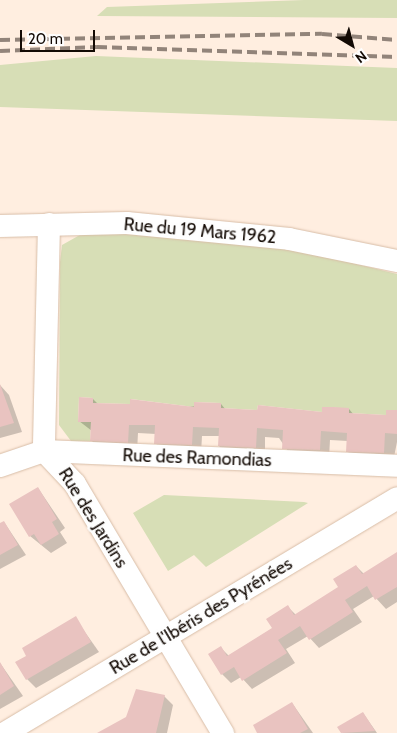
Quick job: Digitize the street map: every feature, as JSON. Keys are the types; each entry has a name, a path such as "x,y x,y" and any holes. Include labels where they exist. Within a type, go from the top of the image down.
{"street":[{"name":"Rue du 19 Mars 1962","path":"0,226 127,223 289,239 397,261"},
{"name":"Rue des Jardins","path":"49,224 44,451 75,484 223,733"},
{"name":"Rue des Ramondias","path":"0,466 44,451 397,466"},
{"name":"Rue de l'Ibéris des Pyrénées","path":"4,733 397,498"}],"green space":[{"path":"304,0 397,0 397,18 97,16 107,7"},
{"path":"96,56 397,68 397,121 0,107 0,65"},
{"path":"87,231 292,248 397,274 397,410 386,410 386,415 349,413 334,407 322,407 322,412 258,405 257,410 221,408 221,403 194,402 194,407 131,399 130,404 93,403 93,398 79,397 78,422 91,422 90,441 71,441 59,425 60,262 62,245"},
{"path":"164,495 308,503 206,567 194,555 168,571 133,513"}],"building":[{"path":"0,384 14,423 0,427"},
{"path":"79,397 93,398 93,403 130,404 130,399 194,407 194,402 221,403 221,408 257,410 258,405 322,412 322,407 334,407 349,408 349,413 386,415 386,410 397,410 397,434 385,433 384,453 346,452 347,433 321,431 320,450 282,449 283,430 257,428 256,448 218,446 219,428 193,427 192,445 154,444 155,425 129,425 128,443 90,441 91,422 78,422"},
{"path":"38,487 57,519 52,522 59,534 41,545 34,534 29,537 9,504"},
{"path":"4,521 18,545 0,555 0,523"},
{"path":"397,552 397,587 375,600 367,586 345,600 353,612 309,640 300,626 278,640 287,653 242,681 234,667 221,675 208,654 221,646 227,656 272,628 266,619 288,605 294,615 338,587 333,579 356,565 362,574"},
{"path":"76,616 91,642 26,680 15,662 26,656 22,648"},
{"path":"0,662 14,686 0,695"},
{"path":"136,689 165,695 156,733 97,733 126,717"},
{"path":"292,702 308,729 300,733 257,733 253,725"},
{"path":"363,712 375,731 341,733 337,727"}],"railway":[{"path":"0,40 322,34 397,40"},
{"path":"0,51 97,47 397,57"}]}
